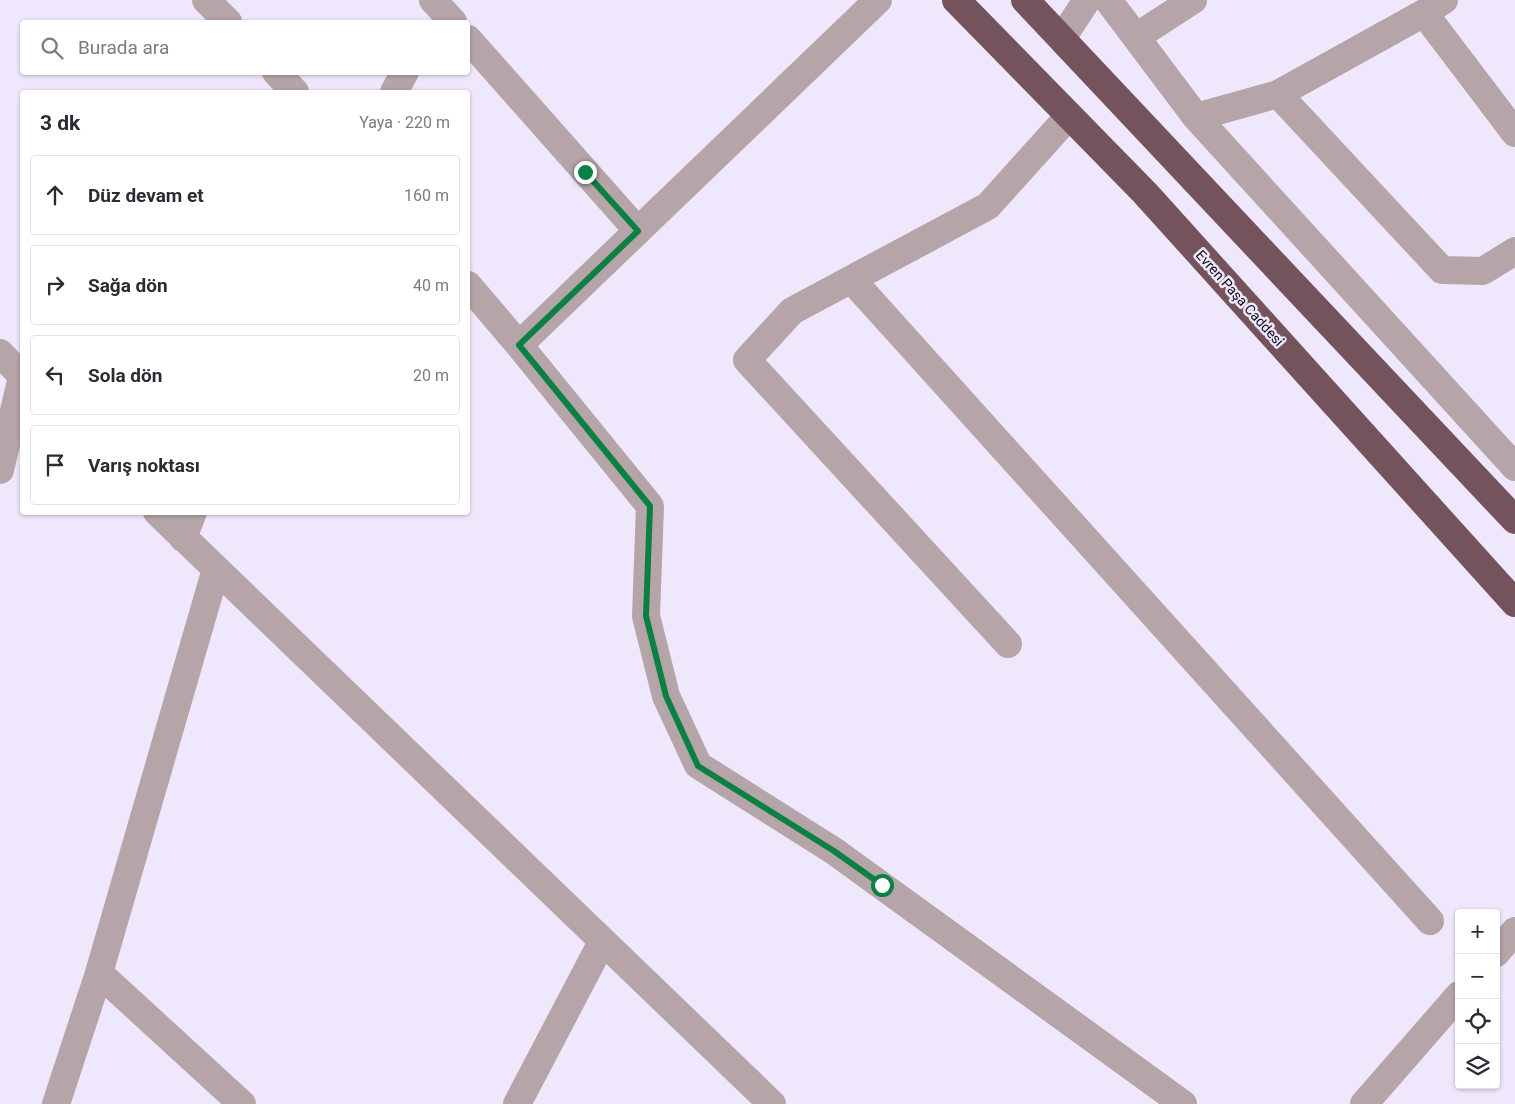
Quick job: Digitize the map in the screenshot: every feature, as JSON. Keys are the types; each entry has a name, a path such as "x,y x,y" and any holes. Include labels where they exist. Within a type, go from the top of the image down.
{"highway":[{"name":"Evren Paşa Caddesi","path":"956,0 1145,193 1515,603"},
{"path":"1025,0 1515,520"}],"street":[{"path":"206,0 226,20"},
{"path":"519,345 878,0"},
{"path":"1062,38 1087,0"},
{"path":"1108,0 1196,116 1509,450"},
{"path":"1136,37 1193,0"},
{"path":"1196,116 1278,94 1434,7 1515,133"},
{"path":"470,41 638,231"},
{"path":"279,75 293,90"},
{"path":"395,90 403,75"},
{"path":"1278,94 1442,270 1483,271 1515,251"},
{"path":"1008,644 747,360 792,311 988,206 1069,116"},
{"path":"852,280 1430,921"},
{"path":"470,287 650,506 646,616 666,696 698,766 834,851 1183,1104"},
{"path":"0,353 20,375"},
{"path":"0,470 20,385"},
{"path":"160,515 772,1104"},
{"path":"183,538 192,515"},
{"path":"56,1104 99,973 216,569"},
{"path":"1500,948 1515,931"},
{"path":"518,1104 602,942"},
{"path":"99,973 242,1104"},
{"path":"1364,1104 1456,999"}],"route":[{"path":"585,172 638,231 519,345 650,506 646,616 666,696 698,766 834,851 882,885"}]}
